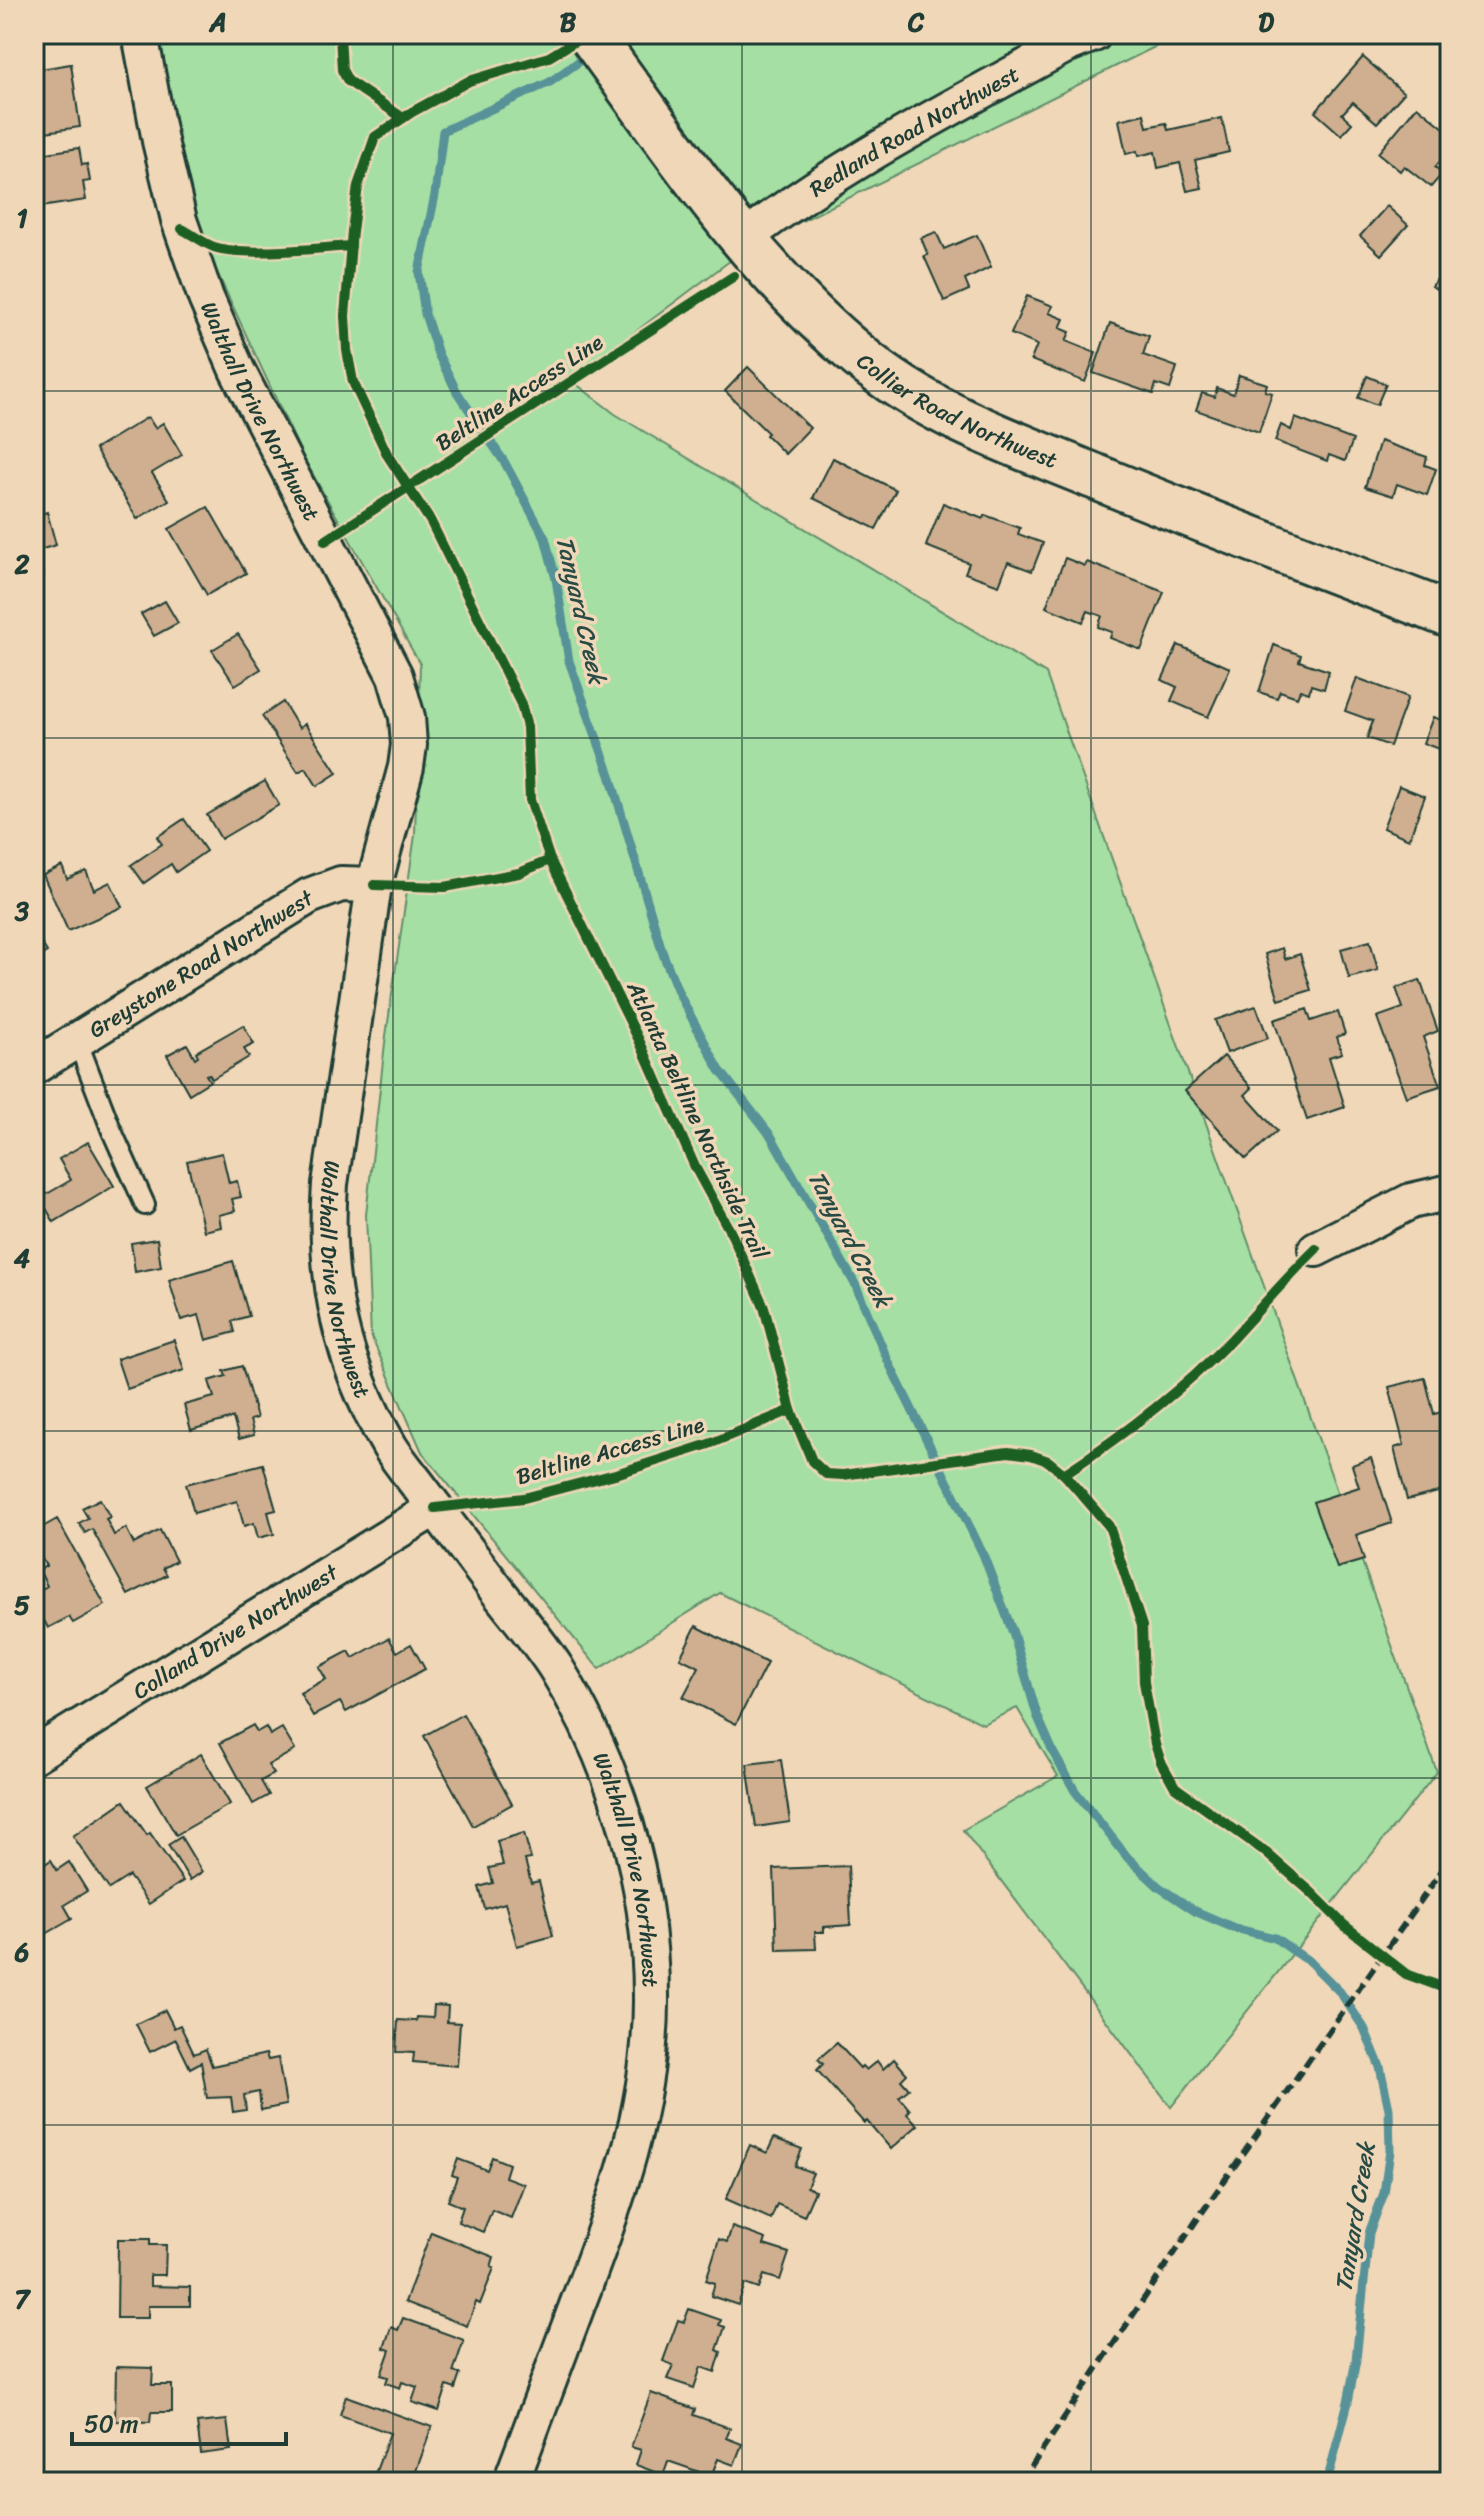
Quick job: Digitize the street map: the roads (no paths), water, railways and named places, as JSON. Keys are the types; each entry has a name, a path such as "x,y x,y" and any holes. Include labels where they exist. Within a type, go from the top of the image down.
{"street":[{"name":"Walthall Drive Northwest","path":"140,34 179,220 206,298 237,370 395,676 407,717 409,745 406,767 374,885 330,1184 327,1225 329,1267 341,1336 362,1395 392,1450 554,1665 586,1720 611,1779 633,1850 647,1923 651,1997 647,2071 636,2134 616,2205 511,2482"},
{"name":"Collier Road Northwest","path":"590,34 742,240 788,291 860,358 911,395 965,423 1219,527 1450,615"},
{"name":"Redland Road Northwest","path":"742,240 788,204 880,147 1066,45 1094,34"},
{"name":"Greystone Road Northwest","path":"34,1067 309,896 341,884 374,885"},
{"path":"1316,1249 1411,1201 1450,1192"},
{"name":"Colland Drive Northwest","path":"34,1755 435,1508"}],"lane":[{"path":"77,1040 111,1129 145,1205"}],"waterway":[{"name":"Tanyard Creek","path":"612,46 647,34"},
{"name":"Tanyard Creek","path":"591,53 550,82 443,131 435,195 419,272 425,314 438,354 457,392 505,463 545,538 556,579 569,661 610,775 663,954 679,994 719,1069 771,1136 855,1284 889,1363 983,1554 1013,1633 1037,1715 1054,1754 1075,1791 1128,1858 1159,1887 1195,1911 1234,1928 1275,1938 1310,1962 1340,1992 1364,2028 1380,2067 1389,2109 1390,2151 1384,2193 1369,2233 1356,2360 1327,2482"}],"railway":[{"path":"1021,2482 1196,2221 1450,1859"}]}
